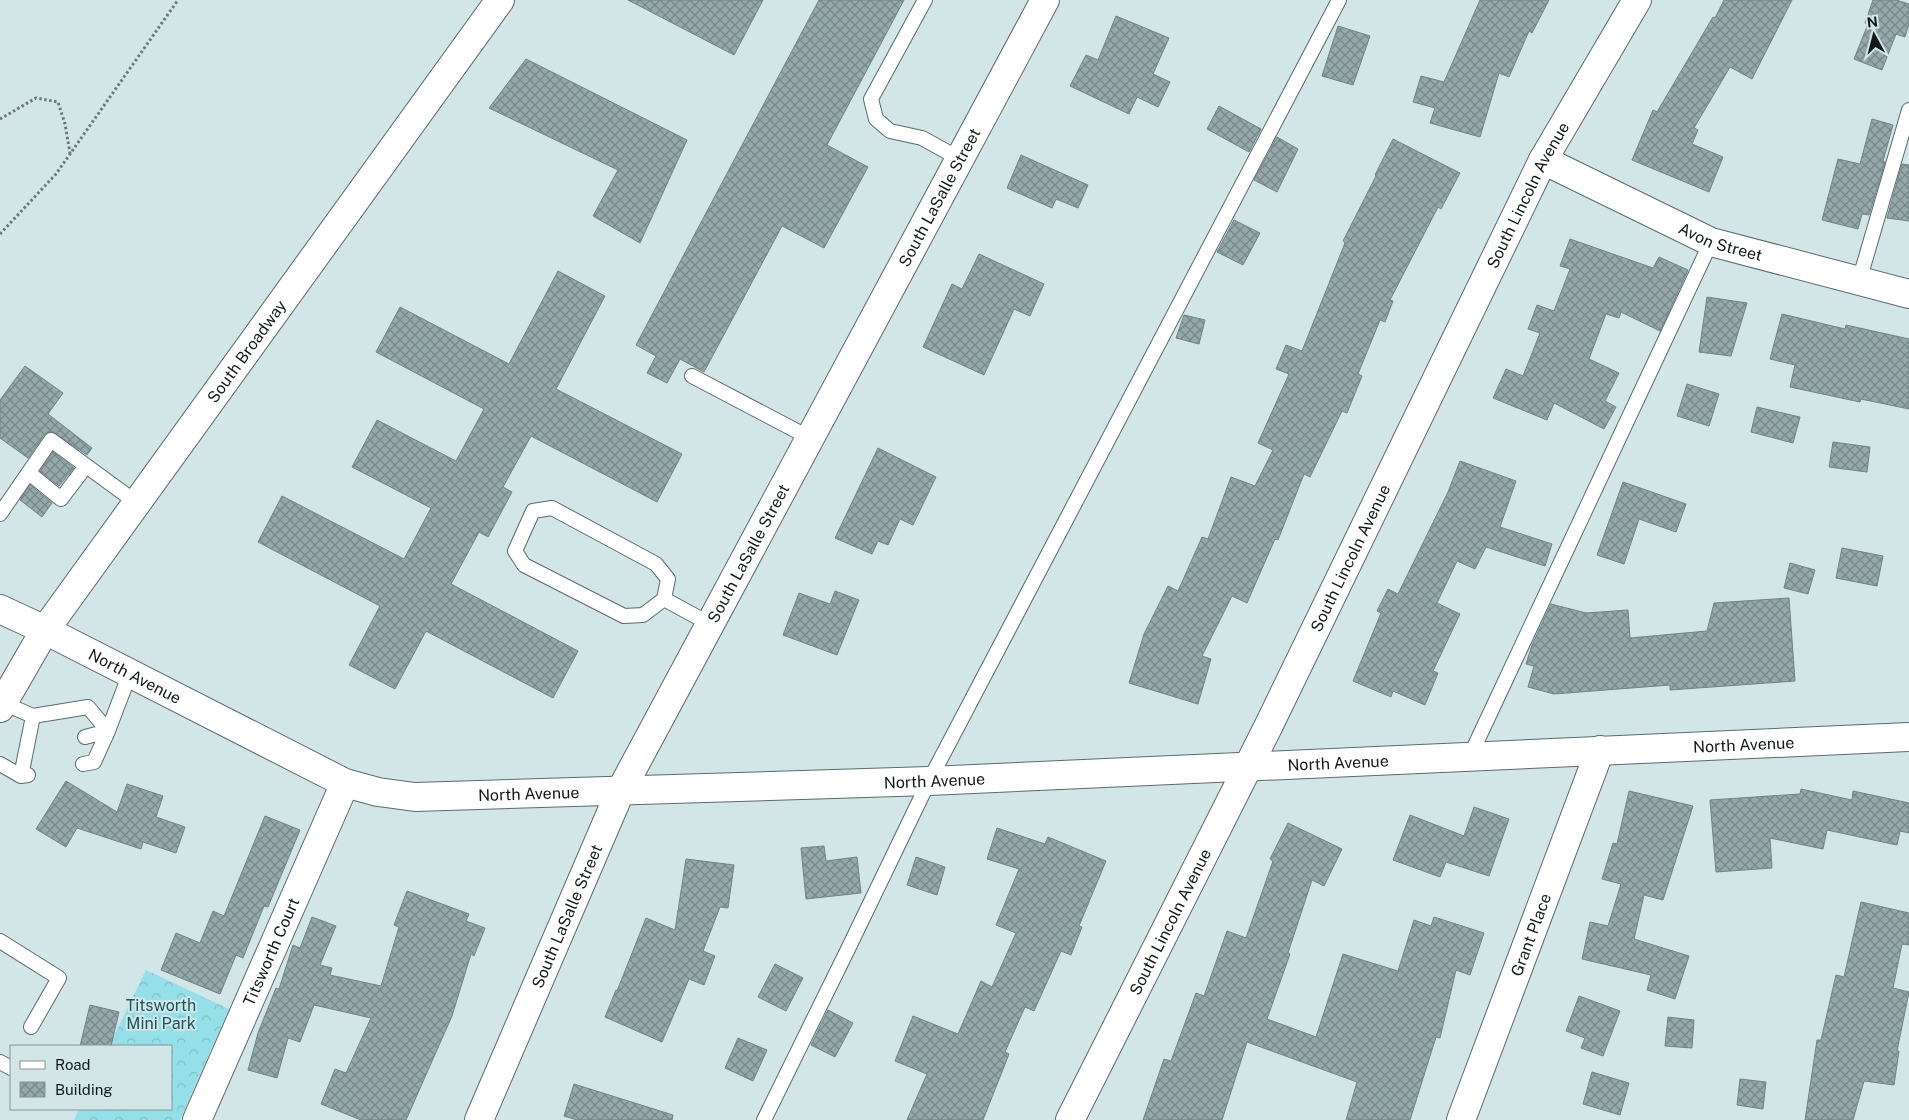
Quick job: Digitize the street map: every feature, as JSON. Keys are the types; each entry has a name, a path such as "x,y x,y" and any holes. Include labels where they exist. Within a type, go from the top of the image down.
{"street":[{"name":"South Broadway","path":"2,705 45,630 500,0"},
{"name":"South LaSalle Street","path":"479,1120 620,792 1045,0"},
{"name":"South Lincoln Avenue","path":"1070,1120 1248,766 1543,160 1637,0"},
{"name":"Avon Street","path":"1543,160 1711,242 1909,294"},
{"name":"North Avenue","path":"0,609 345,782 378,792 415,797 929,781 1909,736"},
{"name":"Grant Place","path":"1461,1120 1600,750"},
{"name":"Titsworth Court","path":"197,1120 345,782"}],"lane":[{"path":"925,0 871,99 876,119 890,132 922,138 960,159"},
{"path":"764,1120 929,781 1339,0"},
{"path":"1859,281 1909,110"},
{"path":"1470,756 1711,242"},
{"path":"692,376 810,438"},
{"path":"0,514 51,440 137,503"},
{"path":"29,473 61,499 86,466"},
{"path":"552,508 656,564 668,579 664,599 642,615 624,616 524,565 515,551 533,511 552,508"},
{"path":"664,599 710,624"},
{"path":"82,764 94,762 130,673"},
{"path":"2,705 33,716 88,707 108,731"},
{"path":"0,764 25,776 33,716"},
{"path":"85,737 108,731"},
{"path":"0,941 59,978 31,1027"}],"path":[{"path":"0,234 56,174 178,0"},
{"path":"0,119 36,98 58,102 65,124 70,154"}],"green space":[{"name":"Titsworth Mini Park","path":"146,970 229,1009 180,1120 74,1120 79,1110 172,1110 172,1045 109,1045"}],"building":[{"path":"628,0 763,0 734,55"},
{"path":"819,0 904,0 827,145 868,167 824,248 782,226 704,372 680,359 667,383 647,373 656,356 636,345"},
{"path":"1480,0 1549,0 1532,33 1529,31 1509,77 1499,73 1480,137 1430,123 1435,108 1413,102 1421,76 1444,82"},
{"path":"1724,0 1792,0 1752,79 1730,67 1694,128 1698,130 1692,144 1723,157 1709,192 1632,160 1653,110 1657,112 1713,17 1715,18"},
{"path":"1873,0 1896,0 1909,4 1909,24 1905,37 1896,34 1882,70 1854,59 1868,24 1865,23"},
{"path":"1116,16 1169,38 1153,74 1170,82 1158,107 1137,97 1129,114 1070,86 1086,55 1098,60"},
{"path":"1338,26 1370,36 1353,85 1322,76"},
{"path":"526,59 687,140 640,243 593,216 618,170 489,108"},
{"path":"1219,106 1261,129 1249,152 1207,129"},
{"path":"1872,119 1893,125 1883,161 1885,162 1869,215 1862,214 1858,229 1822,220 1838,159 1860,164"},
{"path":"1277,137 1298,149 1277,192 1254,180"},
{"path":"1393,139 1460,173 1441,209 1438,207 1390,300 1393,301 1385,322 1380,320 1358,374 1362,376 1347,413 1342,411 1310,477 1304,474 1278,540 1275,539 1247,603 1232,596 1202,656 1211,659 1198,704 1129,683 1144,634 1168,586 1178,591 1202,537 1208,539 1231,477 1255,486 1273,450 1258,443 1289,374 1276,369 1286,345 1302,351 1345,243 1343,241"},
{"path":"1021,155 1088,185 1078,208 1056,199 1052,208 1007,188"},
{"path":"1902,164 1909,165 1909,221 1887,218"},
{"path":"1234,220 1260,233 1243,265 1217,252"},
{"path":"1570,239 1653,268 1659,257 1688,270 1660,331 1621,312 1619,318 1606,314 1589,359 1619,373 1605,401 1616,407 1604,429 1554,403 1547,420 1493,398 1506,369 1523,376 1540,333 1528,329 1537,305 1554,311 1570,269 1560,266"},
{"path":"979,254 1044,284 1030,316 1014,309 984,375 923,347 952,284 962,289"},
{"path":"558,271 605,296 556,389 682,454 657,502 531,436 503,487 512,492 488,537 479,532 451,584 578,651 553,698 426,631 395,689 349,665 380,606 258,542 282,496 404,559 431,508 352,467 377,420 456,461 484,409 376,352 400,307 509,364"},
{"path":"1707,297 1747,303 1731,356 1699,352"},
{"path":"1782,314 1845,329 1846,325 1909,339 1909,409 1861,399 1860,402 1790,387 1795,365 1770,359"},
{"path":"1184,315 1205,320 1199,344 1176,338"},
{"path":"25,366 63,393 48,414 92,448 87,455 52,431 44,435 28,458 0,438 0,400"},
{"path":"1687,384 1719,394 1709,426 1677,416"},
{"path":"1757,407 1800,417 1793,443 1751,432"},
{"path":"1833,442 1870,447 1867,472 1829,467"},
{"path":"878,448 936,477 913,525 900,519 888,545 878,541 872,554 835,538"},
{"path":"53,452 74,468 59,486 40,471"},
{"path":"1460,461 1516,481 1500,527 1552,544 1545,566 1486,547 1475,569 1457,561 1437,603 1460,614 1433,671 1438,673 1425,705 1393,691 1391,697 1353,681 1381,613 1377,611 1388,589 1398,594 1448,492"},
{"path":"1623,482 1686,504 1676,532 1639,519 1624,564 1597,555"},
{"path":"30,485 52,503 42,517 20,500"},
{"path":"1842,548 1883,556 1877,586 1836,578"},
{"path":"1790,563 1815,570 1808,594 1784,588"},
{"path":"835,591 859,600 837,655 783,635 799,593 830,604"},
{"path":"1789,598 1795,681 1670,690 1670,685 1554,694 1528,687 1534,666 1526,664 1532,645 1551,604 1586,613 1628,610 1630,638 1707,631 1714,603"},
{"path":"66,781 117,812 127,784 163,796 156,817 185,827 176,853 143,842 141,849 77,828 66,847 36,829"},
{"path":"1801,789 1852,800 1853,791 1909,803 1909,833 1900,831 1897,845 1827,830 1823,849 1770,838 1772,868 1716,872 1710,800 1800,794"},
{"path":"1629,791 1693,806 1663,900 1644,895 1634,939 1689,956 1675,999 1647,990 1651,975 1582,959 1590,922 1608,926 1621,884 1602,879 1613,843 1617,844"},
{"path":"1474,807 1509,819 1489,876 1446,862 1440,877 1393,860 1410,815 1464,836"},
{"path":"265,816 300,830 268,907 264,906 243,958 236,955 220,994 161,970 176,933 200,943 213,911 224,916"},
{"path":"1288,823 1342,849 1324,886 1312,880 1288,953 1290,954 1267,1019 1316,1037 1343,954 1398,971 1414,920 1431,926 1434,917 1484,933 1470,975 1456,970 1440,1038 1436,1037 1410,1120 1346,1120 1357,1082 1247,1042 1222,1120 1143,1120 1164,1059 1171,1061 1196,993 1204,996 1227,931 1246,938 1273,861 1270,859"},
{"path":"997,828 1045,844 1048,837 1106,861 1079,926 1082,927 1071,955 1061,951 1034,1011 1025,1007 1005,1052 1009,1054 983,1120 907,1120 927,1074 895,1061 913,1016 958,1034 981,981 992,987 1016,933 996,925 1019,869 987,859"},
{"path":"824,846 826,861 857,857 861,893 806,899 801,848"},
{"path":"916,857 945,867 937,895 907,885"},
{"path":"686,859 734,865 728,908 720,907 703,951 715,956 704,985 689,979 662,1042 605,1017 646,918 675,930"},
{"path":"407,891 469,914 466,921 485,928 474,956 471,954 452,1016 406,1120 361,1120 321,1104 335,1069 346,1073 371,1018 314,1005 300,1042 288,1038 277,1078 248,1070 258,1033 276,988 279,989 293,945 300,948 312,917 336,926 320,965 332,968 330,975 381,986 399,927 394,925"},
{"path":"1861,902 1909,913 1909,945 1902,944 1893,988 1909,992 1897,1051 1899,1051 1894,1085 1864,1081 1853,1120 1805,1120 1817,1040 1821,1040 1836,975 1844,977"},
{"path":"775,964 803,978 786,1011 758,997"},
{"path":"1579,996 1620,1011 1603,1056 1581,1048 1585,1038 1566,1031"},
{"path":"90,1005 119,1012 111,1045 80,1045"},
{"path":"828,1010 853,1023 835,1057 811,1045"},
{"path":"1668,1017 1694,1020 1692,1048 1665,1046"},
{"path":"738,1038 767,1050 753,1081 725,1068"},
{"path":"1592,1072 1629,1083 1620,1115 1583,1104"},
{"path":"1740,1079 1766,1082 1763,1109 1737,1105"},
{"path":"574,1084 673,1115 672,1120 577,1120 564,1116"}]}
